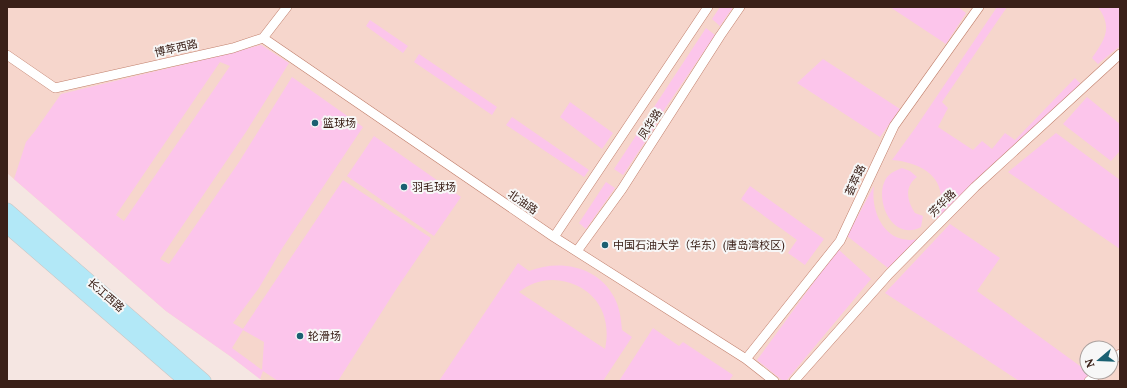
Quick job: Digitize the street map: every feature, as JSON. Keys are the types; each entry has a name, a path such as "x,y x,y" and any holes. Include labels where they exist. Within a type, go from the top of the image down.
{"main road":[{"name":"长江西路","path":"7,210 204,381"},
{"name":"长江西路","path":"7,226 186,381"}],"street":[{"path":"263,38 287,7"},
{"name":"凤华路","path":"554,237 708,7"},
{"name":"凤华路","path":"577,251 622,189 740,7"},
{"name":"荟萃路","path":"746,359 840,241 894,126 980,7"},
{"name":"博萃西路","path":"8,58 55,88 233,48 263,38"},
{"name":"北油路","path":"263,38 554,237 746,359 774,381"},
{"name":"芳华路","path":"794,381 889,274 975,187 1120,54"}],"shaded area":[{"name":"中国石油大学（华东）(唐岛湾校区)","path":"7,7 1120,7 1120,381 263,381 166,311 7,173"},
{"path":"720,7 733,7 720,26 712,19"},
{"path":"890,7 958,7 966,13 946,44"},
{"path":"997,7 1007,7 942,102 948,108 938,127 973,150 982,141 992,149 1005,133 1015,140 1075,78 1081,84 985,172 936,220 940,207 941,195 938,185 933,177 926,170 916,165 892,160"},
{"path":"1098,7 1120,7 1120,46 1098,64 1092,58 1104,39 1106,27 1103,14"},
{"path":"370,20 408,46 403,53 366,26"},
{"path":"706,28 715,35 662,113 654,107"},
{"path":"261,45 289,63 246,132 160,259 169,264 239,162 292,77 363,127 283,247 259,288 233,323 243,329 343,180 431,238 395,291 338,381 278,381 263,371 260,379 166,311 14,179 26,142 61,94","holes":["220,62 230,66 124,221 116,215","243,330 264,342 262,370 232,348"]},
{"path":"419,54 497,107 492,115 414,62"},
{"path":"823,59 900,109 880,137 797,83"},
{"path":"1087,97 1120,124 1120,151 1111,161 1063,124"},
{"path":"570,102 613,133 602,149 560,117"},
{"path":"512,117 589,170 584,177 506,125"},
{"path":"647,119 657,124 623,175 614,169"},
{"path":"1056,133 1120,180 1120,249 1008,172"},
{"name":"羽毛球场","path":"374,136 461,197 434,236 347,176"},
{"path":"902,168 910,171 917,177 910,185 908,194 910,204 915,213 923,216 921,227 910,230 901,228 893,223 883,204 882,194 884,184 888,176"},
{"path":"606,182 615,188 586,229 579,223"},
{"path":"750,186 824,239 805,265 788,253 797,240 741,199"},
{"path":"874,186 873,196 875,207 882,225 897,237 907,240 918,239 888,268 847,236"},
{"path":"950,224 1000,258 977,291 1079,365 1079,380 1084,380 1019,381 885,293"},
{"path":"838,249 871,279 786,381 783,381 757,360"},
{"path":"518,263 529,271 541,267 553,266 577,268 598,278 607,286 618,305 622,330 632,337 603,381 439,381","holes":["553,280 579,286 597,301 606,323 607,335 605,349 519,292 539,282"]},
{"path":"653,328 679,346 683,342 733,375 729,381 619,381"}],"place":[{"name":"篮球场","path":"315,123"},
{"name":"羽毛球场","path":"404,187"},
{"name":"中国石油大学（华东）(唐岛湾校区)","path":"605,245"},
{"name":"轮滑场","path":"300,336"}]}
